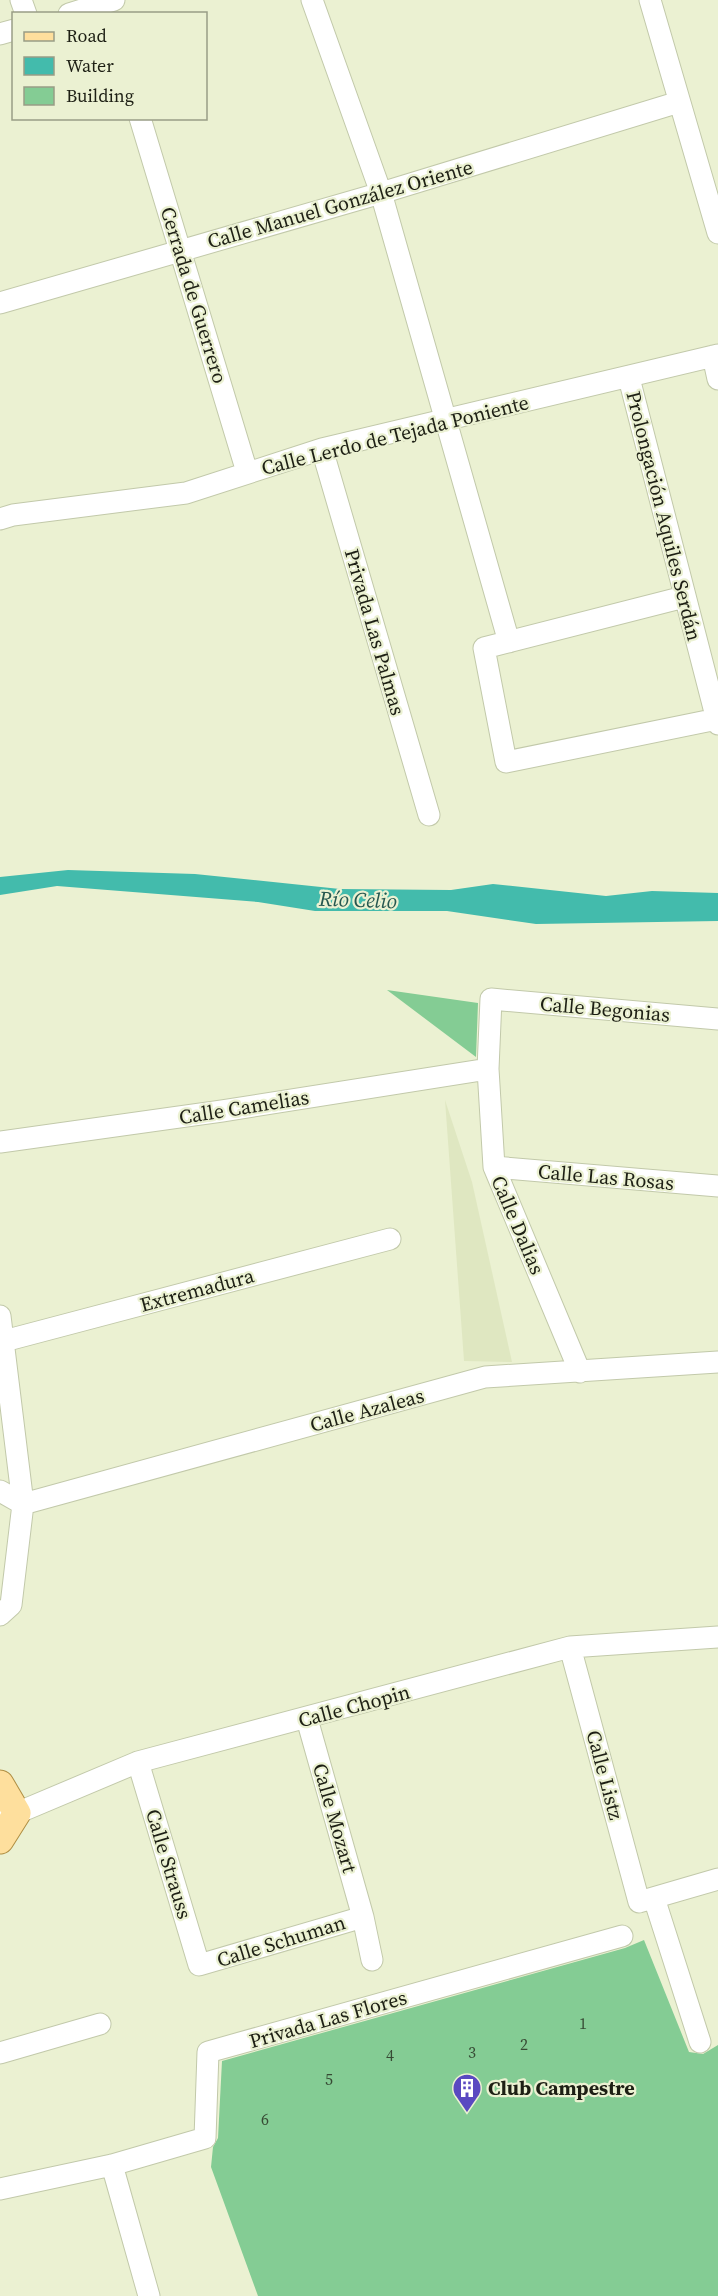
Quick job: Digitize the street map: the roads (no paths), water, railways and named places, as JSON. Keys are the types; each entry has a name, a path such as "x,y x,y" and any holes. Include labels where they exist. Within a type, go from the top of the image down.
{"main road":[{"path":"0,1784 6,1816 0,1840"}],"street":[{"path":"312,0 381,193 510,642"},
{"path":"650,0 718,233"},
{"path":"79,12 108,6"},
{"name":"Calle Manuel González Oriente","path":"0,303 381,193 679,102"},
{"name":"Cerrada de Guerrero","path":"141,120 182,251 246,472"},
{"path":"715,356 718,378"},
{"name":"Calle Lerdo de Tejada Poniente","path":"0,519 13,515 186,493 322,449 715,356"},
{"name":"Prolongación Aquiles Serdán","path":"629,378 717,722"},
{"name":"Privada Las Palmas","path":"322,449 429,815"},
{"path":"684,597 484,648 506,762 717,722"},
{"name":"Calle Begonias","path":"491,999 718,1019"},
{"name":"Calle Dalias","path":"491,999 488,1069 494,1167 580,1372"},
{"name":"Calle Camelias","path":"0,1142 222,1111 488,1069"},
{"name":"Calle Las Rosas","path":"494,1167 718,1186"},
{"name":"Extremadura","path":"4,1341 390,1239"},
{"path":"0,1316 23,1504 11,1605 0,1615"},
{"name":"Calle Azaleas","path":"23,1504 485,1377 718,1362"},
{"path":"0,1491 23,1504"},
{"name":"Calle Chopin","path":"6,1816 138,1762 307,1719 570,1647 718,1637"},
{"name":"Calle Listz","path":"570,1647 647,1900 700,2042"},
{"name":"Calle Mozart","path":"307,1719 363,1917 372,1960"},
{"name":"Calle Strauss","path":"138,1762 199,1965"},
{"path":"647,1900 718,1879"},
{"name":"Calle Schuman","path":"199,1965 363,1917"},
{"name":"Privada Las Flores","path":"0,2189 112,2165 205,2138 208,2052 622,1936"},
{"path":"0,2053 100,2024"},
{"path":"112,2165 149,2296"}],"water":[{"name":"Río Celio","path":"68,870 195,874 340,889 451,890 493,884 606,896 652,891 718,893 718,921 536,924 447,911 315,911 258,902 57,886 0,895 0,877"}],"place":[{"name":"Club Campestre","path":"467,2114"}]}
